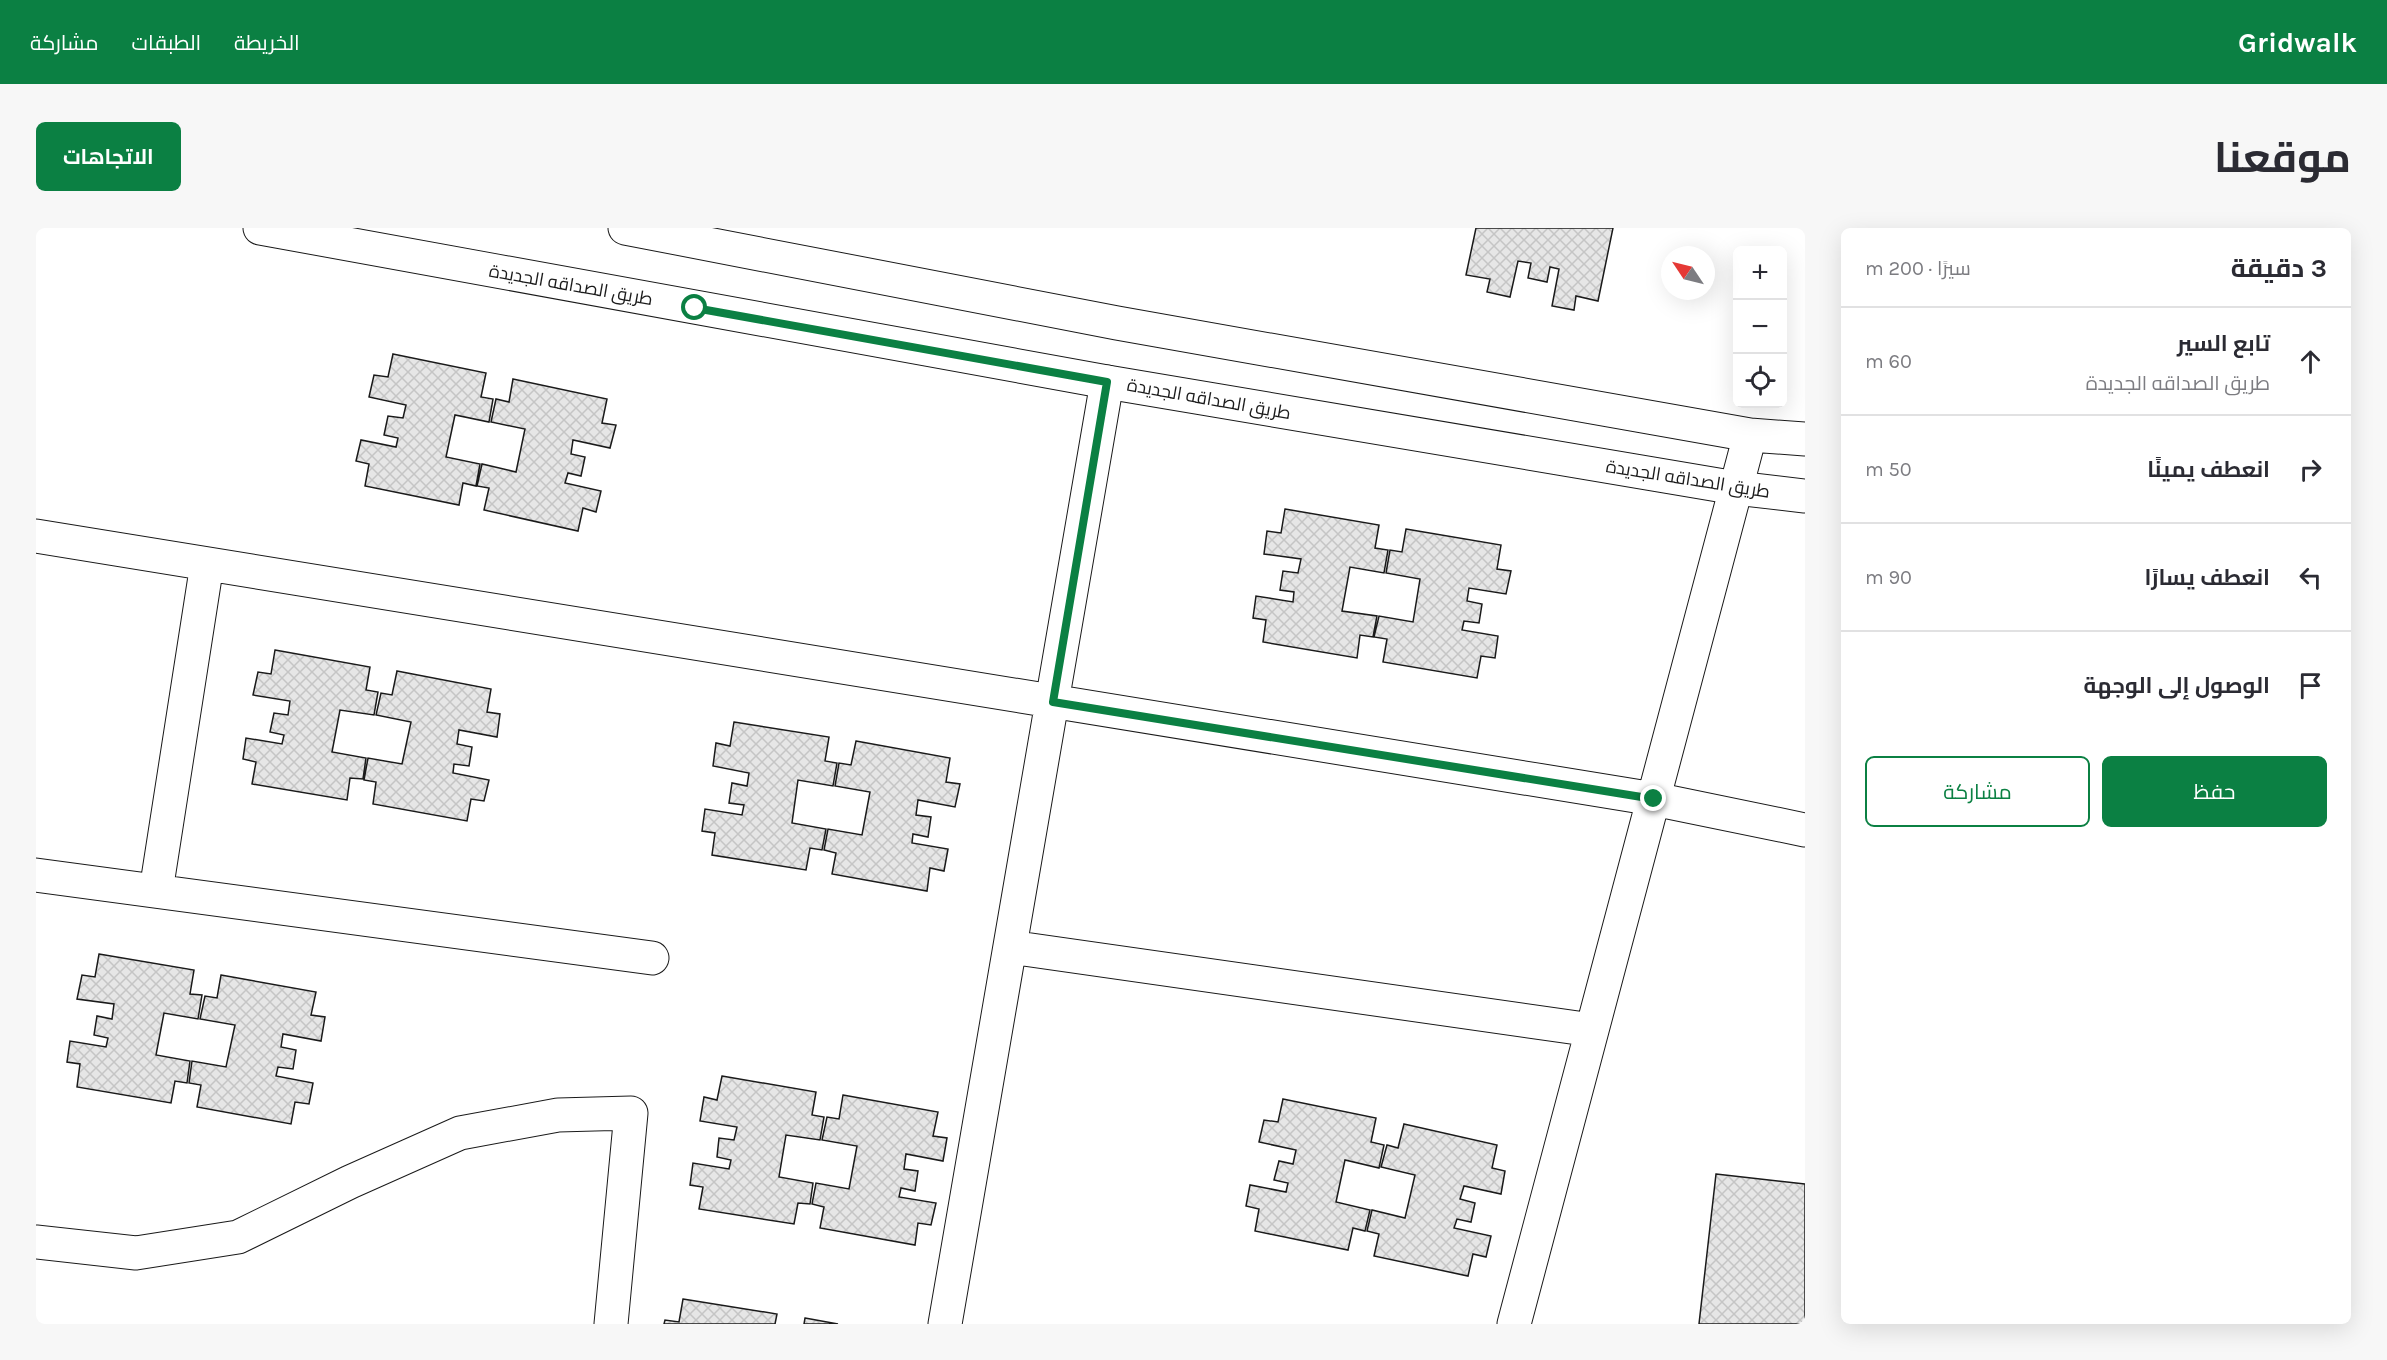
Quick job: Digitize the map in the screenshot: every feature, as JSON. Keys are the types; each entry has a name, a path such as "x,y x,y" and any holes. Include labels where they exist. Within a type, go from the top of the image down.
{"street":[{"name":"طريق الصداقه الجديدة","path":"260,228 1107,382 1736,488 1805,496"},
{"path":"625,228 1117,323 1750,435 1805,439"},
{"path":"945,1324 1107,382"},
{"path":"1514,1324 1750,435"},
{"path":"36,536 1654,799 1805,830"},
{"path":"156,891 207,564"},
{"path":"36,875 652,958"},
{"path":"1010,946 1592,1030"},
{"path":"36,1242 136,1253 238,1237 350,1182 460,1133 558,1114 631,1113 611,1324"}],"building":[{"path":"1476,228 1613,228 1598,301 1576,296 1574,310 1552,306 1559,269 1550,267 1547,282 1528,278 1531,263 1518,261 1510,297 1487,292 1490,279 1466,275"},
{"path":"393,354 486,373 481,397 493,399 489,422 455,415 446,457 480,464 476,486 463,483 459,505 365,486 369,464 356,461 361,440 396,447 398,438 384,435 388,416 403,418 406,405 369,397 374,375 388,377"},
{"path":"513,379 607,399 602,423 616,425 610,448 573,440 571,454 585,457 581,476 568,473 565,483 601,491 596,512 583,508 578,531 484,510 489,488 477,486 482,464 516,472 525,429 491,422 496,399 509,402"},
{"path":"1285,509 1379,525 1375,548 1388,550 1384,573 1350,567 1342,611 1377,616 1373,637 1360,635 1357,658 1263,642 1266,620 1253,618 1256,596 1293,602 1294,592 1280,590 1283,571 1298,573 1301,559 1264,554 1267,531 1281,533"},
{"path":"1406,529 1501,545 1497,569 1511,571 1506,594 1469,588 1467,601 1482,604 1479,623 1464,621 1462,630 1498,636 1495,658 1481,656 1477,678 1383,662 1387,639 1374,637 1379,616 1413,622 1420,579 1386,573 1390,550 1402,552"},
{"path":"275,650 370,667 366,690 378,692 374,715 340,710 332,752 366,758 363,779 350,778 347,800 252,784 256,762 243,759 246,738 282,744 284,735 270,732 274,713 288,715 290,701 253,695 258,672 271,674"},
{"path":"397,671 491,689 487,712 500,714 497,737 459,730 457,744 472,747 469,766 454,764 453,773 489,780 484,801 471,799 467,821 373,804 376,782 364,780 368,758 402,764 411,722 376,715 381,693 392,695"},
{"path":"734,722 829,737 825,761 837,763 833,786 798,780 792,823 826,829 822,850 810,848 806,870 712,855 715,833 702,831 705,809 742,815 744,805 729,803 732,783 747,786 749,773 713,766 716,743 730,746"},
{"path":"856,741 950,758 946,782 960,784 955,807 918,800 916,815 931,817 928,837 913,834 912,843 948,849 944,871 930,868 927,891 832,874 836,853 824,850 828,829 862,835 870,792 835,786 839,763 851,765"},
{"path":"99,954 194,970 190,994 202,995 198,1019 164,1013 156,1055 190,1061 187,1083 175,1081 171,1103 77,1087 80,1064 67,1062 70,1041 106,1047 108,1038 94,1035 97,1016 112,1019 114,1004 77,999 82,975 95,977"},
{"path":"221,975 316,992 311,1015 325,1017 321,1041 283,1034 281,1047 296,1050 293,1069 278,1067 276,1076 313,1083 309,1104 295,1102 291,1124 197,1107 201,1085 189,1083 192,1061 226,1067 235,1025 200,1019 205,996 217,998"},
{"path":"722,1076 816,1092 812,1115 824,1117 820,1140 786,1135 779,1177 813,1183 810,1204 798,1203 794,1224 699,1209 703,1187 690,1185 693,1163 729,1169 731,1160 717,1157 719,1138 734,1140 737,1127 700,1121 704,1097 717,1100"},
{"path":"843,1095 938,1112 933,1136 947,1138 943,1161 906,1154 904,1169 918,1171 915,1191 901,1188 899,1197 936,1203 931,1225 918,1223 915,1245 820,1228 824,1207 812,1204 816,1183 849,1189 857,1146 822,1140 827,1117 839,1119"},
{"path":"1283,1099 1376,1118 1371,1142 1384,1145 1379,1168 1345,1160 1336,1202 1370,1210 1365,1231 1353,1228 1348,1250 1255,1231 1259,1209 1246,1206 1250,1185 1286,1192 1288,1183 1274,1180 1279,1161 1293,1164 1296,1150 1259,1142 1264,1120 1278,1122"},
{"path":"1404,1124 1497,1145 1492,1168 1505,1171 1501,1194 1464,1186 1460,1199 1475,1203 1471,1222 1457,1219 1454,1228 1491,1236 1486,1257 1473,1254 1468,1276 1374,1256 1379,1234 1367,1231 1372,1210 1405,1218 1415,1175 1381,1167 1387,1145 1398,1148"},
{"path":"1716,1174 1805,1184 1805,1324 1699,1324"},
{"path":"683,1299 777,1314 775,1324 664,1324 665,1320 679,1322"},
{"path":"805,1318 838,1324 804,1324"}],"route":[{"path":"695,308 1107,382 1053,702 1654,799"}]}
